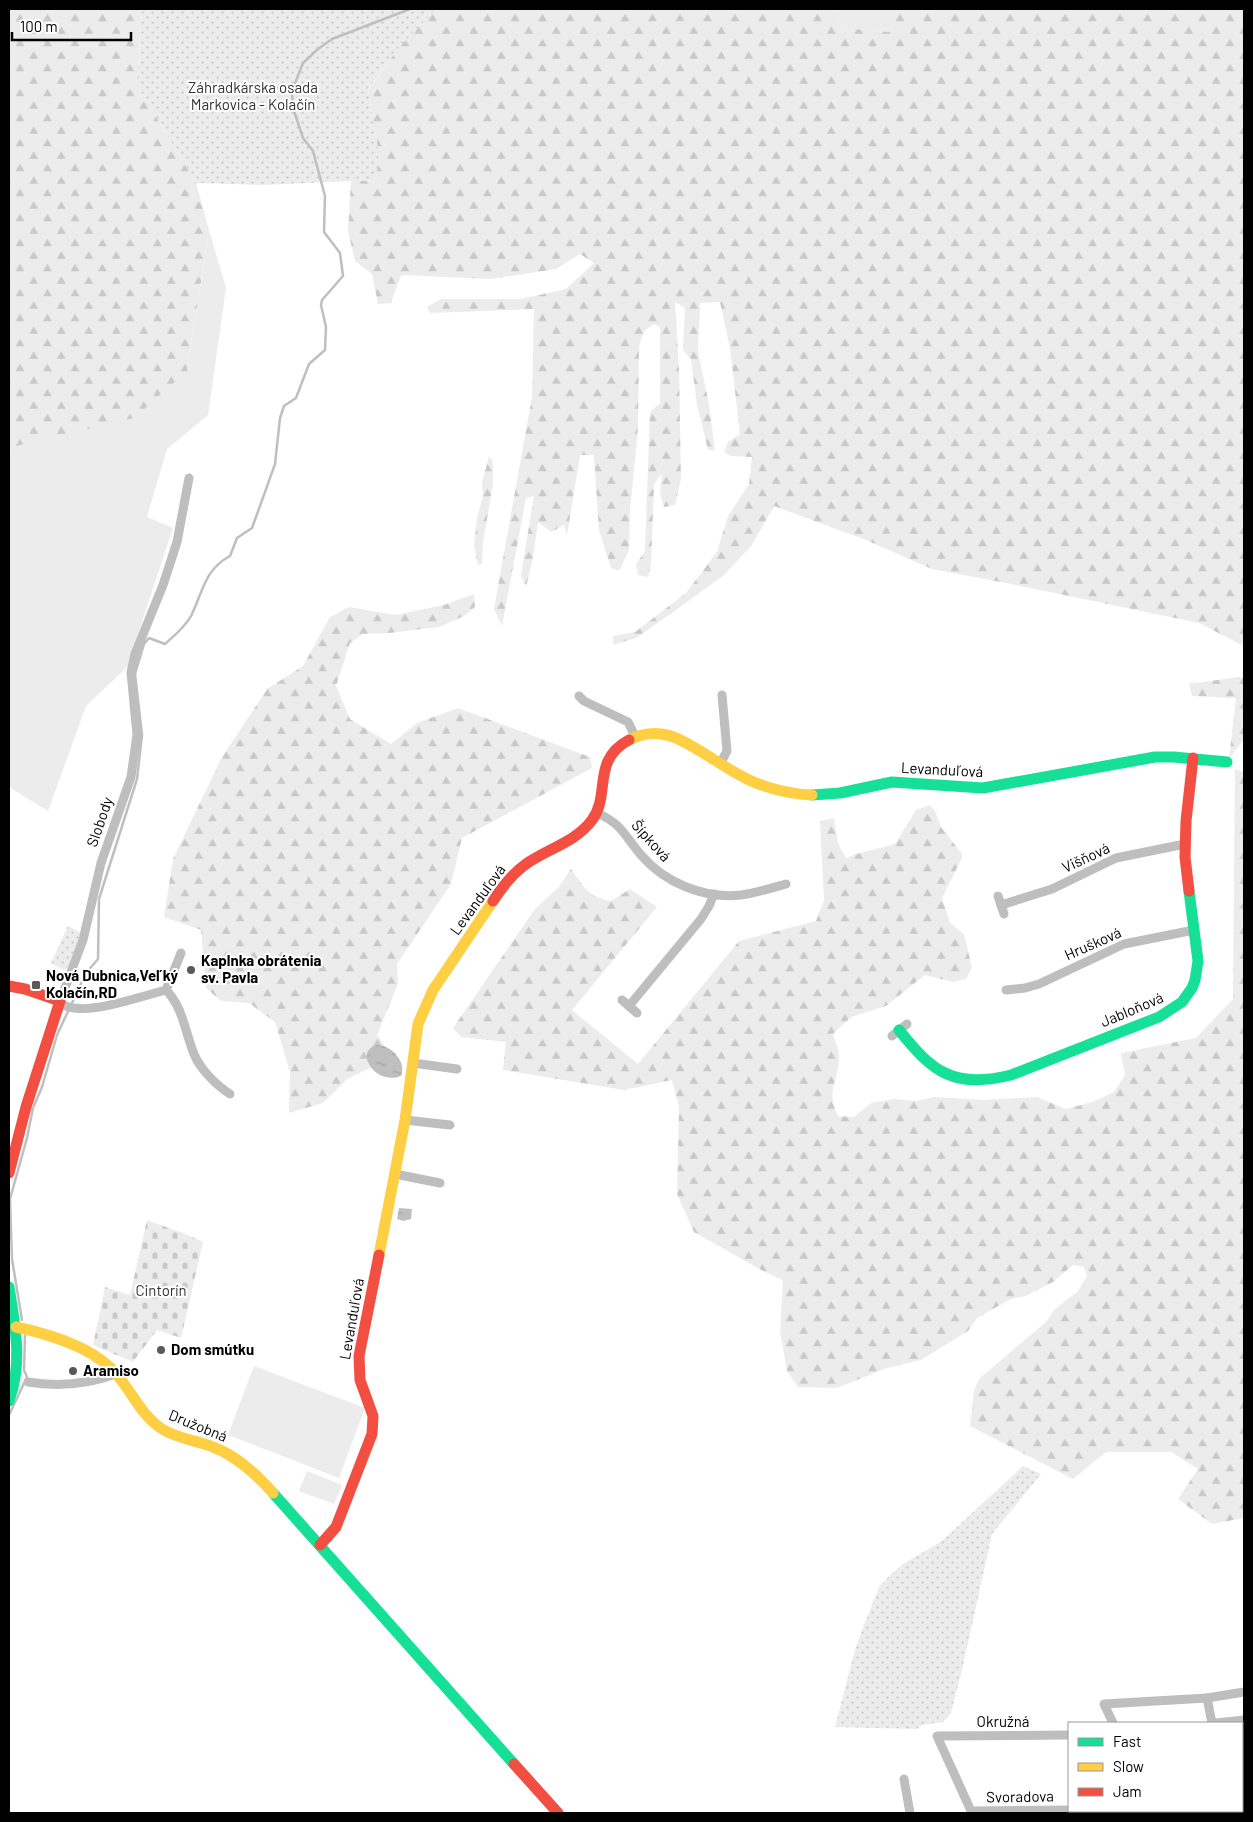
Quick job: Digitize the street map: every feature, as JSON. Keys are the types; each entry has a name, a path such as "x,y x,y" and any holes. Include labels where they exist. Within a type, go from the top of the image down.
{"street":[{"name":"Slobody","path":"9,1174 26,1107 65,1004 83,940 101,863 131,777 137,735 131,672 135,654 163,585 177,542 189,478"},
{"path":"720,764 727,751 722,695"},
{"path":"579,696 584,701 628,722 636,736 623,744 608,762 602,780 601,800 597,813"},
{"name":"Levanduľová","path":"636,736 654,732 671,735 680,738 749,781 786,793 818,795 832,794 890,782 908,782 966,789 983,788 1155,757 1193,758 1227,762"},
{"name":"Jabloňová","path":"899,1030 919,1055 935,1068 946,1074 977,1081 1006,1076 1159,1017 1178,1007 1190,992 1198,972 1187,879 1185,844 1193,758"},
{"name":"Levanduľová","path":"320,1545 336,1527 372,1434 371,1408 360,1380 359,1356 405,1120 418,1024 425,1005 433,990 503,887 524,865 581,831 597,813"},
{"name":"Šípková","path":"597,813 617,824 641,855 660,873 688,888 714,894 742,895 786,884"},
{"name":"Višňová","path":"1001,905 1052,890 1116,858 1185,844"},
{"path":"630,1006 701,919 714,894"},
{"name":"Hrušková","path":"1006,990 1025,988 1038,984 1124,944 1194,930"},
{"path":"166,990 182,953"},
{"path":"9,986 25,989 84,1009 105,1006 166,990"},
{"path":"166,990 178,1006 194,1055 220,1087 230,1094"},
{"path":"413,1063 457,1069"},
{"path":"405,1120 450,1125"},
{"path":"395,1174 440,1184"},
{"path":"9,1287 16,1327 17,1372 16,1384 9,1401"},
{"name":"Družobná","path":"16,1327 70,1342 98,1359 116,1374 140,1409 161,1428 173,1435 213,1447 231,1456 257,1476 558,1813"},
{"path":"28,1382 53,1385 88,1382 116,1374"},
{"path":"1112,1722 1104,1704 1208,1698 1244,1692"},
{"path":"1208,1698 1212,1722"},
{"path":"1225,1722 1244,1720"},
{"name":"Okružná","path":"971,1812 937,1736 1068,1735"},
{"path":"904,1779 910,1813"},
{"name":"Svoradova","path":"971,1812 1068,1810"}],"green space":[{"path":"9,9 142,9 137,85 196,183 209,230 187,371 134,418 16,446 9,451"},
{"name":"Záhradkárska osada Markovica - Kolačín","path":"142,9 436,9 400,46 368,89 379,165 374,180 263,185 196,183 137,85"},
{"path":"436,9 833,9 844,28 889,32 897,14 896,9 1244,9 1244,646 1199,623 932,569 866,540 774,506 752,545 724,575 636,638 613,645 613,636 635,632 686,593 717,552 728,516 749,484 752,457 731,456 724,452 728,442 740,434 730,348 720,302 700,303 698,352 709,404 715,451 708,450 697,404 691,359 683,350 685,308 675,302 679,369 681,479 675,505 664,507 660,495 662,473 654,484 651,564 648,577 638,575 636,564 645,551 650,412 660,403 660,328 655,324 644,331 639,347 638,428 630,510 629,550 619,571 611,568 599,530 594,455 580,455 567,535 564,525 551,532 538,522 533,558 526,587 521,575 534,496 526,498 502,626 494,609 532,397 534,309 430,313 427,307 441,299 521,299 566,289 594,263 580,254 556,269 491,279 401,275 391,303 378,304 372,274 355,261 348,231 351,181 374,180 377,143 368,90 400,46"},
{"path":"833,9 896,9 897,14 889,32 844,28"},
{"path":"209,230 226,288 208,415 167,449 147,517 173,528 127,667 86,706 48,811 9,787 9,451 16,446 187,371"},
{"path":"489,456 493,462 493,484 483,542 482,564 478,565 474,545 477,518 483,496 482,483"},
{"path":"474,594 475,607 464,616 439,627 363,634 350,643 336,686 350,719 391,744 417,723 458,708 590,757 592,768 462,838 451,884 397,964 398,984 377,1035 385,1046 373,1048 368,1055 370,1068 347,1079 323,1103 289,1113 290,1072 275,1022 249,1003 221,1001 206,988 201,930 164,917 173,859 221,759 267,689 303,666 330,617 349,607 395,615 444,605"},
{"path":"1238,677 1244,678 1244,739 1229,759 1236,698 1192,696 1189,684"},
{"path":"1235,769 1244,772 1244,1518 1212,1524 1178,1499 1198,1469 1171,1452 1106,1452 1073,1479 970,1426 974,1391 979,1379 1046,1322 1054,1310 1078,1291 1087,1276 1084,1267 1073,1265 1053,1282 1026,1296 1011,1299 977,1318 968,1331 921,1360 887,1368 837,1388 798,1387 787,1371 780,1331 783,1280 763,1271 694,1232 677,1194 679,1107 672,1080 624,1090 503,1070 506,1042 461,1037 453,1028 535,909 559,887 571,869 587,890 597,897 611,901 630,889 657,907 572,1010 638,1064 739,941 816,921 824,900 820,821 834,818 838,844 846,858 895,844 916,810 930,805 935,811 941,827 962,854 962,858 942,898 950,923 964,934 972,968 966,979 953,982 925,975 886,1006 851,1017 833,1034 839,1054 833,1092 834,1107 838,1116 854,1117 871,1103 894,1099 916,1101 934,1097 984,1100 1037,1097 1066,1109 1092,1102 1114,1092 1125,1075 1121,1053 1196,1038 1233,999"},
{"path":"68,926 81,933 68,967 64,970 51,963"},
{"name":"Cintorín","path":"147,1220 203,1242 181,1338 157,1330 133,1362 93,1345 105,1287 130,1295"},
{"path":"254,1366 365,1408 339,1478 228,1435"},
{"path":"1023,1466 1041,1474 992,1534 951,1713 943,1722 922,1725 917,1729 835,1727 856,1646 879,1587 903,1564 942,1541"},
{"path":"307,1471 342,1485 334,1504 299,1491"}],"water":[{"path":"376,1045 387,1047 396,1055 402,1065 401,1076 392,1078 384,1076 376,1073 371,1067 367,1061 367,1055 369,1049"},
{"path":"399,1208 412,1209 411,1219 403,1221 397,1219"}],"waterway":[{"path":"22,1320 12,1259 10,1199 27,1138 33,1108 42,1087 57,1035 86,973 98,959 99,899 137,779 142,735 135,674 144,644 149,638 165,644 183,628 191,616 209,575 221,562 230,556 237,538 252,528 275,464 280,418 284,406 296,398 309,364 325,350 326,327 321,305 322,300 343,276 340,253 324,232 325,196 313,151 303,138 293,108 292,91 303,63 332,39 410,9"},
{"path":"9,1415 27,1377 24,1370 25,1336"}],"traffic: fast":[{"path":"812,795 840,793 892,782 983,788 1155,757 1227,762"},
{"path":"899,1030 911,1045 935,1067 947,1074 975,1080 1011,1075 1159,1017 1182,1002 1195,980 1198,961 1189,891"},
{"path":"9,1287 17,1359 16,1373 9,1401"},
{"path":"273,1493 514,1764"}],"traffic: slow":[{"path":"629,740 652,733 673,737 693,746 749,780 780,791 812,795"},
{"path":"379,1255 405,1120 418,1024 433,990 493,901"},
{"path":"16,1327 57,1338 85,1350 109,1366 155,1424 174,1435 207,1445 230,1455 253,1472 273,1493"}],"traffic: jam":[{"path":"493,901 508,881 521,868 570,840 592,820 600,800 603,778 610,757 617,748 629,740"},
{"path":"1189,891 1185,857 1186,821 1193,758"},
{"path":"9,986 25,989 60,1001 26,1107 9,1173"},
{"path":"320,1545 336,1527 372,1434 373,1416 360,1380 359,1356 379,1255"},
{"path":"514,1764 558,1813"}],"place":[{"name":"Kaplnka obrátenia sv. Pavla","path":"191,970"},
{"name":"Nová Dubnica,Veľký Kolačín,RD","path":"36,985"},
{"name":"Dom smútku","path":"161,1350"},
{"name":"Aramiso","path":"73,1371"}]}
